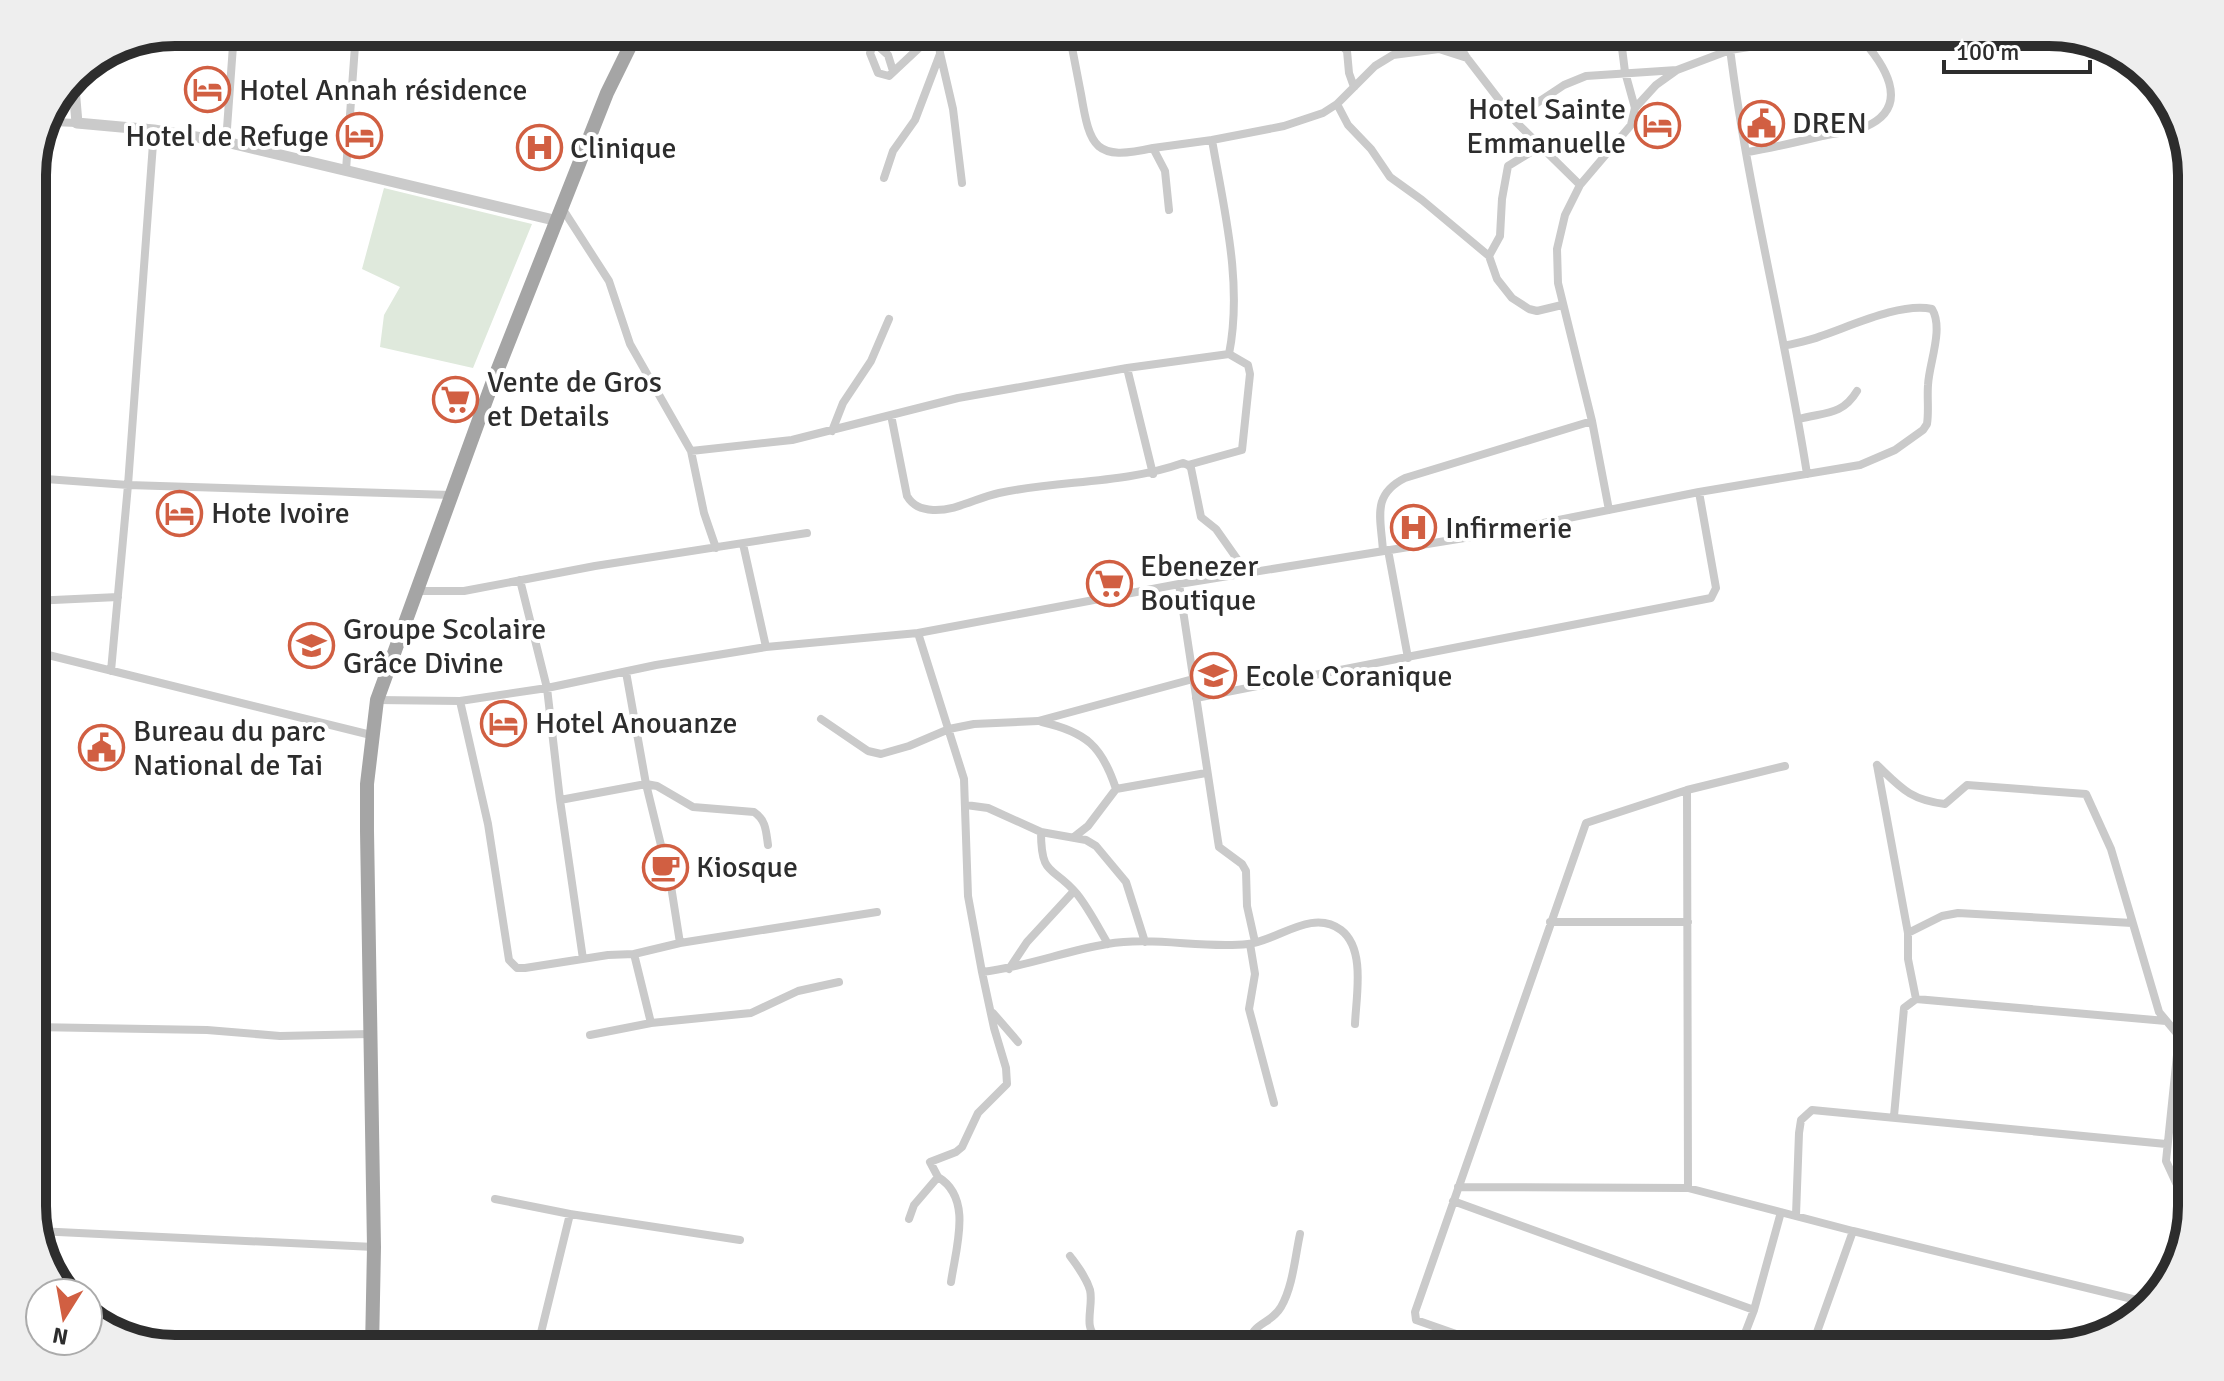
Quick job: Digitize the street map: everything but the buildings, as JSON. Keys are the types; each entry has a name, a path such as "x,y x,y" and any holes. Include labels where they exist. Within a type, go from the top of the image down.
{"main road":[{"path":"372,1335 374,1247 367,815 371,735 377,700 492,384 607,93 630,46"}],"street":[{"path":"226,142 233,46"},
{"path":"346,170 355,46"},
{"path":"893,71 921,46"},
{"path":"939,46 953,109 962,183"},
{"path":"1071,46 1085,124 1091,140 1107,151 1121,153 1212,140 1309,119 1337,104 1387,58 1401,53 1439,49 1467,58"},
{"path":"1342,46 1347,51 1354,87"},
{"path":"1459,46 1513,119 1580,185"},
{"path":"1609,510 1592,421 1562,305 1557,249 1565,215 1580,185 1631,125 1635,108 1622,46"},
{"path":"1730,46 1807,474"},
{"path":"1635,108 1656,85 1677,70 1730,50 1755,46"},
{"path":"1748,152 1864,127 1888,109 1891,97 1889,82 1870,46"},
{"path":"884,178 893,151 915,120 940,53"},
{"path":"1513,119 1564,85 1586,76 1677,70"},
{"path":"75,94 77,123"},
{"path":"1337,104 1348,125 1371,149 1390,177 1489,256 1497,279 1512,298 1537,311 1562,305"},
{"path":"57,122 154,130 226,142 560,215 609,281 630,344 691,451 704,513 716,548"},
{"path":"111,671 154,130"},
{"path":"1212,140 1233,263 1229,354"},
{"path":"1489,256 1501,230 1506,171 1511,163 1539,147"},
{"path":"1153,148 1165,171 1169,210"},
{"path":"377,700 460,701 766,647 918,633 1179,584 1860,465 1879,458 1923,430 1928,415 1927,389 1935,342 1935,314 1932,309 1924,307 1894,312 1784,346"},
{"path":"832,431 843,403 864,375 889,319"},
{"path":"691,451 792,440 958,398 1127,368 1229,354 1248,365 1250,374 1243,447 1239,452 1188,465 1183,463 1153,474 1046,484 995,494 959,507 925,509 914,506 907,496 891,415"},
{"path":"1127,368 1153,474"},
{"path":"1799,419 1846,407 1857,391"},
{"path":"1408,658 1386,550 1380,507 1382,495 1390,486 1405,478 1592,421"},
{"path":"1188,465 1201,517 1216,529 1247,573"},
{"path":"46,479 128,485 451,495"},
{"path":"1196,698 1711,598 1716,588 1699,492"},
{"path":"415,591 464,591 807,533"},
{"path":"743,544 766,647"},
{"path":"520,580 547,688 583,959"},
{"path":"1179,584 1219,847 1242,864 1246,871 1255,974 1249,1009 1274,1103"},
{"path":"46,600 118,597"},
{"path":"918,633 964,779 968,896 1007,1084 978,1113 962,1147 930,1162 938,1177 953,1189 960,1208 951,1282"},
{"path":"46,655 371,735"},
{"path":"626,672 680,943"},
{"path":"821,719 868,751 881,754 949,729 974,724 1038,721 1193,679"},
{"path":"460,701 488,824 509,960 517,968 634,954 680,943 877,912"},
{"path":"1038,721 1071,728 1102,754 1116,789"},
{"path":"1916,999 1908,959 1908,933 1877,765 1905,792 1921,801 1945,804 1967,785 2086,794 2111,849 2159,1012 2178,1035"},
{"path":"1459,1335 1416,1320 1415,1312 1586,823 1687,790 1785,766"},
{"path":"1074,837 1101,812 1116,789 1206,773"},
{"path":"560,800 646,784 657,786 693,807 754,812 765,824 768,845"},
{"path":"1687,790 1688,1188"},
{"path":"966,805 998,811 1041,832 1074,837 1096,846 1123,877 1145,942"},
{"path":"1041,832 1042,860 1053,875 1074,891 1108,944"},
{"path":"1009,969 1027,942 1074,891"},
{"path":"1908,933 1942,916 1958,913 2132,923"},
{"path":"1550,922 1688,922"},
{"path":"982,972 1009,969 1108,944 1252,943 1307,924 1332,925 1343,931 1351,942 1355,956 1355,1024"},
{"path":"634,954 651,1023"},
{"path":"590,1035 651,1023 751,1013 798,991 839,982"},
{"path":"1894,1116 1904,1008 1916,999 2167,1021"},
{"path":"992,1012 1018,1042"},
{"path":"46,1027 207,1030 280,1036 370,1034"},
{"path":"2178,1044 2166,1144 2166,1161 2178,1187"},
{"path":"1796,1215 1801,1120 1812,1110 2166,1144"},
{"path":"909,1219 914,1205 938,1177"},
{"path":"1458,1187 1688,1188 2137,1300"},
{"path":"495,1199 570,1214 740,1240"},
{"path":"1453,1201 1754,1310"},
{"path":"1744,1335 1781,1212"},
{"path":"540,1335 570,1214"},
{"path":"1825,1335 1817,1333 1853,1231"},
{"path":"49,1232 374,1247"},
{"path":"1250,1335 1256,1326 1273,1317 1285,1298 1300,1234"},
{"path":"1070,1256 1089,1288 1092,1301 1089,1326 1092,1335"}],"shaded area":[{"path":"384,188 532,224 473,368 380,347 384,315 400,287 362,269"}],"place":[{"name":"Hotel Annah résidence","path":"208,90"},
{"name":"DREN","path":"1761,123"},
{"name":"Hotel Sainte Emmanuelle","path":"1657,126"},
{"name":"Hotel de Refuge","path":"360,136"},
{"name":"Clinique","path":"539,148"},
{"name":"Vente de Gros et Details","path":"456,399"},
{"name":"Hote Ivoire","path":"180,513"},
{"name":"Infirmerie","path":"1414,528"},
{"name":"Ebenezer Boutique","path":"1109,583"},
{"name":"Groupe Scolaire Grâce Divine","path":"312,646"},
{"name":"Ecole Coranique","path":"1214,676"},
{"name":"Hotel Anouanze","path":"504,723"},
{"name":"Bureau du parc National de Tai","path":"102,748"},
{"name":"Kiosque","path":"665,867"}]}
